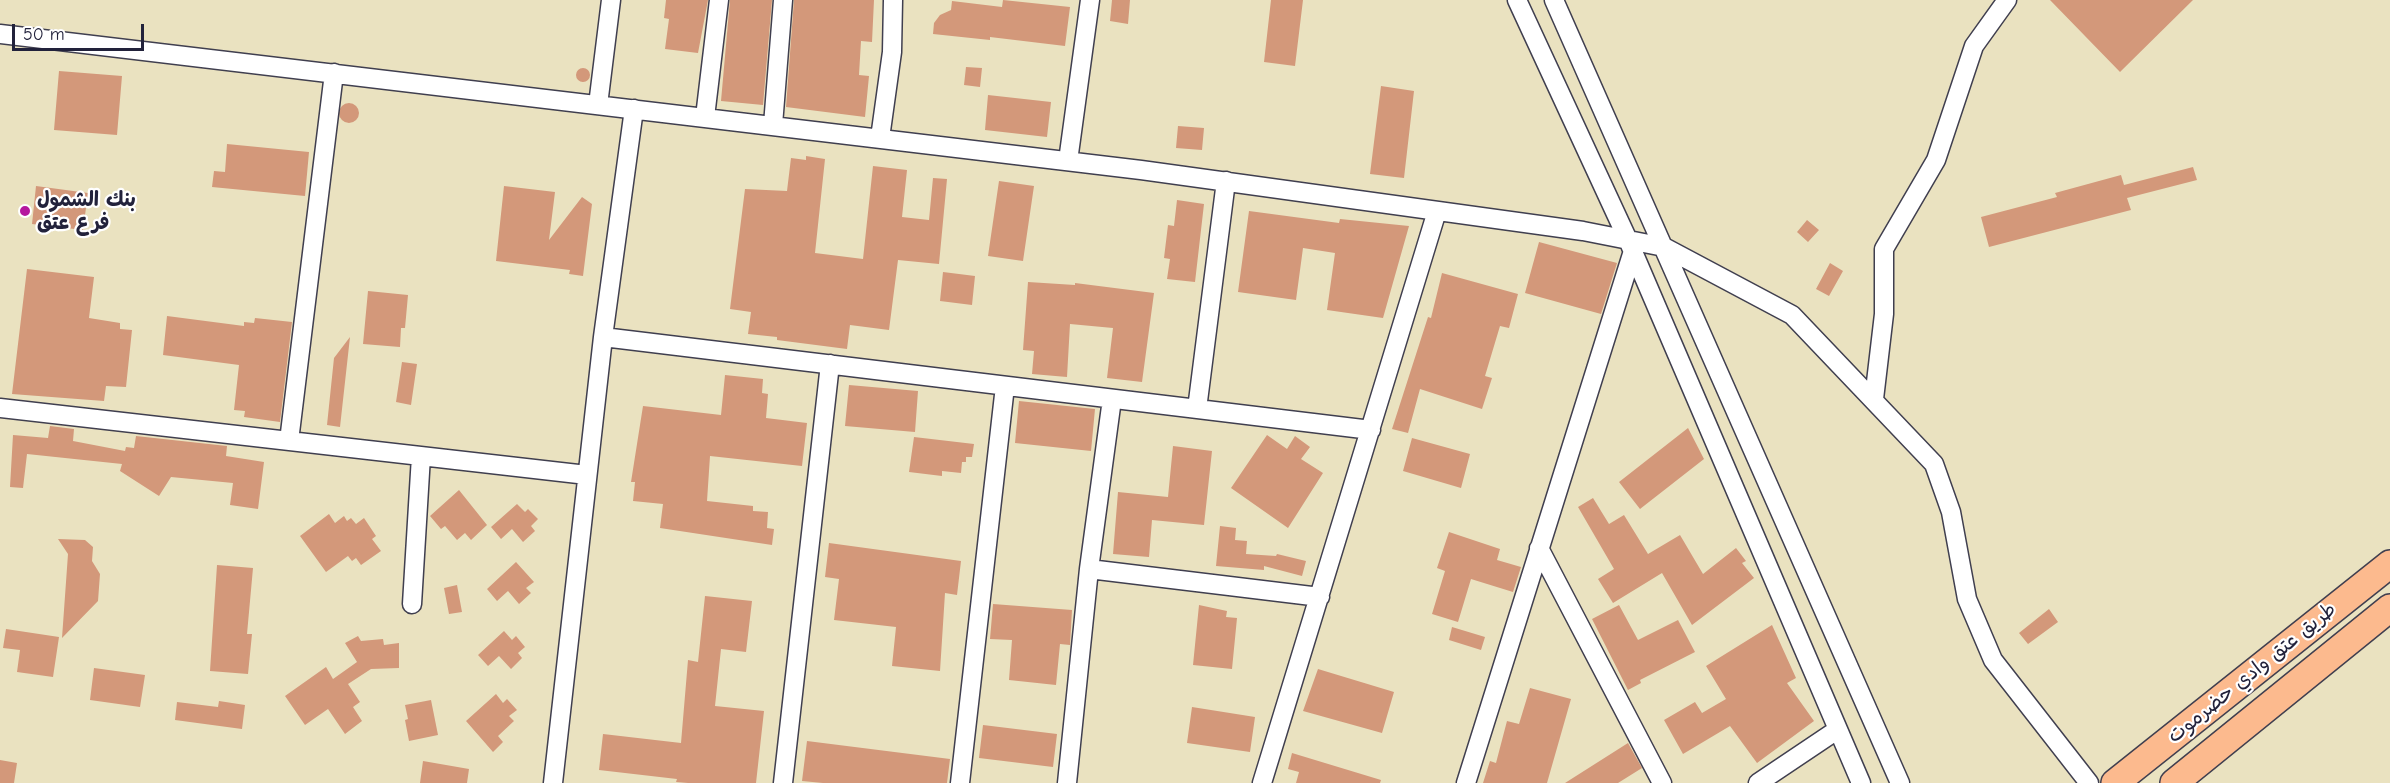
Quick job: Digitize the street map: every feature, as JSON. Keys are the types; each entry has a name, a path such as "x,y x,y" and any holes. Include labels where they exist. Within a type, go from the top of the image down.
{"main road":[{"name":"طريق عتق وادي حضرموت","path":"2115,783 2390,564"},
{"name":"طريق عتق وادي حضرموت","path":"2174,783 2390,608"}],"street":[{"path":"598,105 611,0"},
{"path":"705,117 719,0"},
{"path":"772,125 783,0"},
{"path":"880,138 892,52 893,0"},
{"path":"1068,161 1090,0"},
{"path":"1517,0 1630,245 1861,783"},
{"path":"1554,0 1900,783"},
{"path":"1874,399 1884,314 1884,249 1936,160 1974,46 2007,0"},
{"path":"0,34 1226,181 1583,231 1630,245 1664,247 1792,315 1934,464 1951,512 1967,599 1993,660 2089,783"},
{"path":"289,441 334,73"},
{"path":"553,783 603,337 634,109"},
{"path":"1197,409 1226,181"},
{"path":"1262,783 1437,211"},
{"path":"1466,783 1630,245"},
{"path":"603,337 1371,430"},
{"path":"783,783 830,364"},
{"path":"960,783 1005,386"},
{"path":"1067,783 1089,569 1112,399"},
{"path":"0,408 587,475"},
{"path":"412,604 421,456"},
{"path":"1539,548 1662,783"},
{"path":"1089,569 1320,597"},
{"path":"1758,783 1837,730"}],"building":[{"path":"666,0 708,0 698,53 665,49 669,19 664,18"},
{"path":"730,0 772,0 763,105 721,101"},
{"path":"794,0 874,0 872,42 861,41 859,75 869,76 865,117 786,107"},
{"path":"1003,0 1070,7 1065,46 990,37 990,40 933,34 934,23 940,15 951,10 952,1 1002,7"},
{"path":"1112,0 1130,0 1128,24 1110,21"},
{"path":"1271,0 1303,0 1295,66 1264,62"},
{"path":"2050,0 2193,0 2120,72"},
{"path":"966,67 982,68 980,87 964,85"},
{"path":"580,68 586,68 590,75 586,82 580,82 576,78 576,72"},
{"path":"59,71 122,76 117,135 54,130"},
{"path":"1381,86 1414,91 1404,178 1370,174"},
{"path":"988,95 1051,102 1047,137 985,130"},
{"path":"345,103 353,103 359,109 359,117 353,123 345,123 339,117 339,109"},
{"path":"1178,126 1204,128 1202,150 1176,148"},
{"path":"227,144 309,152 305,196 212,187 214,171 225,172"},
{"path":"806,156 825,159 815,253 863,259 873,166 907,170 902,217 929,220 933,178 947,179 939,264 898,260 889,330 850,325 847,349 748,334 751,312 730,309 745,189 787,191 791,158 806,160"},
{"path":"2193,167 2197,180 2127,198 2131,210 1989,247 1981,217 2057,197 2055,193 2121,175 2124,185"},
{"path":"999,181 1034,186 1023,261 988,256"},
{"path":"36,186 88,193 83,230 32,224"},
{"path":"504,186 555,192 549,240 582,197 592,204 583,276 569,274 570,270 496,261"},
{"path":"1177,200 1204,204 1195,282 1167,279 1170,259 1164,258 1168,225 1174,226"},
{"path":"1249,211 1339,223 1340,219 1409,226 1383,318 1327,310 1335,253 1303,248 1296,300 1238,292"},
{"path":"1807,220 1819,230 1808,242 1797,232"},
{"path":"1539,242 1617,263 1601,314 1525,293"},
{"path":"1830,263 1843,271 1829,296 1816,289"},
{"path":"27,269 94,277 89,318 120,323 120,329 132,330 126,387 106,386 104,401 12,394"},
{"path":"943,272 975,276 972,305 940,301"},
{"path":"1442,273 1518,294 1509,328 1500,326 1485,376 1492,378 1482,409 1420,389 1408,433 1392,429 1428,317 1431,318"},
{"path":"1028,282 1075,285 1075,283 1154,293 1142,382 1107,378 1113,328 1070,324 1067,377 1032,374 1034,351 1023,350"},
{"path":"368,291 408,295 405,328 401,328 400,347 363,344"},
{"path":"167,316 244,326 244,322 254,323 255,318 292,322 280,422 244,417 245,411 234,410 239,365 163,355"},
{"path":"350,337 340,427 327,425 334,358"},
{"path":"402,362 417,364 411,405 396,402"},
{"path":"725,375 763,379 762,393 768,394 766,418 807,423 802,466 710,456 707,501 753,506 753,511 768,512 767,528 774,529 772,545 660,528 663,504 633,501 635,482 631,482 643,406 721,415"},
{"path":"849,385 918,391 915,432 845,426"},
{"path":"1019,401 1095,409 1091,451 1015,443"},
{"path":"50,426 74,429 73,441 125,451 126,447 134,448 136,436 227,446 226,456 264,462 258,509 230,505 233,483 171,477 159,496 120,471 122,464 27,454 23,488 10,487 13,435 48,438"},
{"path":"1688,428 1704,459 1640,509 1619,482"},
{"path":"1267,435 1287,449 1295,436 1310,447 1301,459 1323,473 1288,528 1231,488"},
{"path":"914,437 974,444 972,457 966,457 966,462 962,462 961,473 942,471 942,476 909,472"},
{"path":"1412,438 1470,454 1461,488 1403,471"},
{"path":"1173,446 1212,451 1204,525 1152,520 1149,557 1113,554 1118,492 1168,497"},
{"path":"459,490 487,525 471,540 465,533 457,540 445,526 441,529 430,516"},
{"path":"1593,498 1609,524 1624,515 1648,554 1680,535 1703,574 1736,548 1746,561 1742,563 1754,578 1692,625 1662,573 1613,603 1598,579 1614,569 1578,507"},
{"path":"517,504 525,512 528,509 538,519 531,526 535,531 523,542 512,529 501,539 491,527"},
{"path":"329,514 335,523 344,516 347,521 351,518 356,524 364,518 376,536 372,539 381,551 361,565 356,558 352,561 348,556 326,572 300,536"},
{"path":"1220,526 1236,528 1235,540 1247,541 1246,554 1276,556 1277,554 1306,561 1302,576 1264,566 1264,570 1216,566"},
{"path":"1449,532 1500,549 1497,560 1521,567 1513,592 1471,579 1458,622 1432,614 1445,571 1437,568"},
{"path":"58,539 85,540 93,547 92,561 100,574 98,601 62,638 68,554"},
{"path":"829,543 961,561 957,595 945,593 940,671 892,666 896,627 834,620 839,579 825,577"},
{"path":"516,562 534,582 526,588 531,593 519,604 508,591 497,601 487,589"},
{"path":"217,565 253,568 247,634 252,634 248,674 210,671"},
{"path":"457,585 462,612 449,614 444,588"},
{"path":"705,596 752,601 746,652 721,649 715,706 764,711 756,783 688,783 676,782 677,779 599,770 603,734 681,743 688,660 698,662"},
{"path":"993,604 1072,610 1070,645 1060,644 1056,685 1009,680 1012,640 990,639"},
{"path":"1199,605 1227,611 1226,617 1237,618 1232,669 1193,665"},
{"path":"1619,605 1638,640 1678,620 1695,652 1640,680 1641,683 1628,690 1592,619"},
{"path":"2049,609 2058,622 2028,644 2019,633"},
{"path":"1772,625 1796,678 1787,683 1814,721 1757,763 1730,726 1683,754 1664,720 1695,702 1702,713 1726,699 1706,666"},
{"path":"1452,627 1485,637 1481,650 1449,640"},
{"path":"6,629 59,637 53,677 17,672 20,650 3,648"},
{"path":"504,631 512,640 516,636 525,647 518,653 522,658 511,669 499,656 488,666 478,655"},
{"path":"358,636 361,641 383,639 384,645 399,643 399,668 371,669 348,684 360,702 353,707 362,721 345,734 328,709 305,725 285,696 326,667 333,679 357,662 345,643"},
{"path":"94,668 145,675 140,707 90,700"},
{"path":"1318,669 1394,692 1382,733 1303,711"},
{"path":"1530,688 1571,699 1547,783 1483,783 1490,761 1496,763 1507,721 1519,724"},
{"path":"496,694 503,703 507,699 517,710 509,716 514,721 498,736 503,742 493,752 466,721"},
{"path":"431,700 438,735 409,741 405,705"},
{"path":"219,701 245,705 242,729 175,720 177,702 218,707"},
{"path":"1192,707 1255,717 1250,752 1187,743"},
{"path":"983,725 1057,734 1053,767 979,758"},
{"path":"807,741 950,759 947,783 802,781"},
{"path":"1628,743 1642,768 1618,783 1565,783"},
{"path":"1292,753 1381,780 1380,783 1296,783 1299,772 1288,769"},
{"path":"0,760 17,763 14,783 0,783"},
{"path":"423,761 469,769 467,783 420,783"}],"place":[{"name":"بنك الشمول فرع عتق","path":"25,211"}]}
